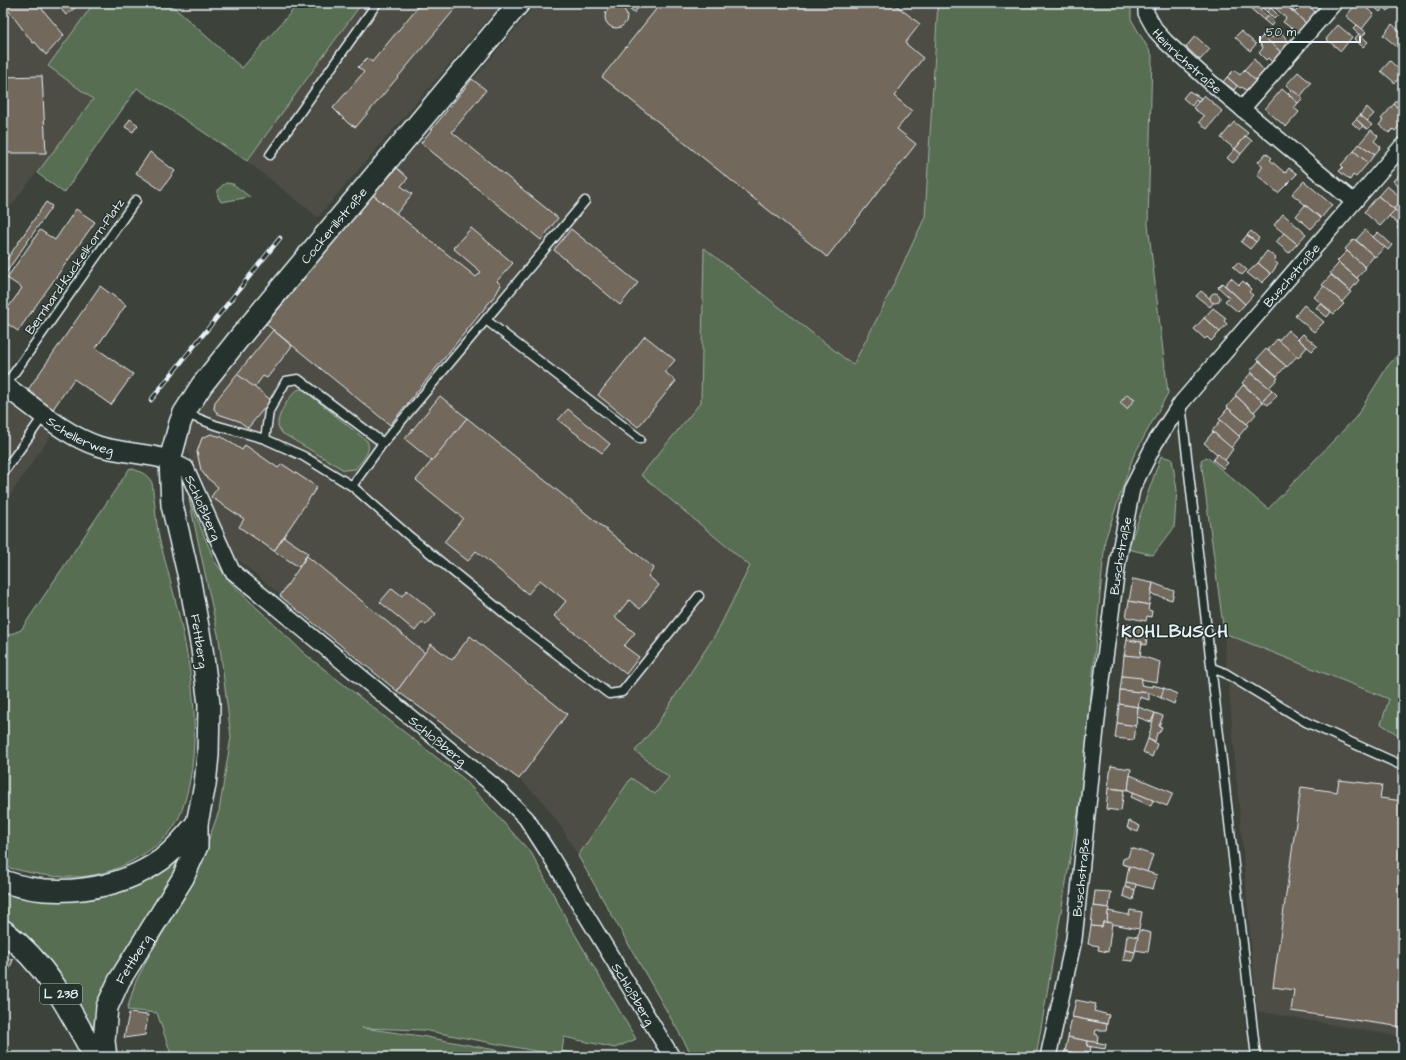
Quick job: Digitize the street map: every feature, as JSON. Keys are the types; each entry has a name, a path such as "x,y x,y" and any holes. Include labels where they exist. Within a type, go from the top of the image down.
{"main road":[{"name":"Cockerillstraße","path":"170,460 184,413 202,385 240,337 484,50 519,3"},
{"name":"Fettberg","path":"106,1057 104,1041 108,1007 119,981 183,878 197,846 197,823 207,770 209,704 202,649 190,582 172,504 170,460"},
{"name":"Fettberg","path":"3,881 16,885 70,891 108,885 134,876 162,860 181,842 197,823"},
{"name":"L 238","path":"7,939 38,962 54,984 95,1057"}],"street":[{"name":"Heinrichstraße","path":"1146,3 1146,13 1156,31 1166,42 1242,109 1354,202"},
{"path":"1242,109 1334,3"},
{"name":"Buschstraße","path":"1048,1057 1074,939 1098,710 1118,561 1132,489 1155,443 1181,403 1403,145"},
{"name":"Schellerweg","path":"4,385 72,433 97,445 117,450 148,454 170,460"},
{"name":"Schloßberg","path":"170,460 186,468 232,572 494,786 526,818 672,1057"}],"lane":[{"path":"270,155 314,90 377,3"},
{"name":"Bernhard-Kuckelkorn-Platz","path":"4,385 136,200"},
{"path":"352,486 383,443 586,201"},
{"path":"486,320 640,439"},
{"path":"265,439 269,411 286,381 298,379 383,443"},
{"path":"1181,403 1256,1057"},
{"path":"184,413 215,425 265,439 303,456 352,486 408,535 510,618 609,694 622,692 699,596"},
{"path":"3,474 44,414"},
{"path":"1212,668 1225,673 1306,722 1403,766"}],"shaded area":[{"path":"3,3 94,3 48,66 93,99 3,216"},
{"path":"362,3 502,3 318,217 247,161"},
{"path":"537,3 938,3 925,217 883,307 853,365 704,248 701,402 641,475 750,566 717,632 655,727 635,751 669,777 655,794 630,778 578,856 562,828 541,799 519,779 397,691 236,558 228,544 199,471 195,472 185,442 186,433 210,391 258,325 469,76 473,80"},
{"path":"3,399 51,435 3,505"},
{"path":"1224,633 1389,699 1381,724 1403,738 1403,1037 1257,1011"}],"green space":[{"path":"94,3 169,3 242,68 299,3 362,3 247,161 137,88 64,193 37,173 93,99 48,66"},
{"path":"938,3 1131,3 1131,19 1152,55 1148,224 1168,393 1133,457 1105,540 1083,784 1036,1057 693,1057 578,856 631,778 655,794 669,777 635,751 655,727 717,632 750,566 641,475 701,402 704,248 853,365 883,307 925,217"},
{"path":"226,183 233,184 250,197 221,202 218,196 218,191"},
{"path":"1403,348 1403,738 1381,724 1389,699 1224,633 1201,460 1207,457 1268,509 1356,417 1387,367"},
{"path":"299,389 304,390 367,441 367,452 355,469 344,470 282,433 278,426 278,421 282,410"},
{"path":"1161,456 1172,459 1177,490 1174,528 1153,555 1128,549"},
{"path":"130,468 146,475 152,483 159,537 184,636 189,666 193,696 193,755 189,785 180,816 174,827 150,850 121,867 105,872 89,876 57,877 6,867 3,866 3,637 21,630"},
{"path":"189,499 215,562 232,584 305,654 464,779 532,854 569,924 636,1039 615,1048 564,1037 562,1051 592,1057 564,1057 562,1052 562,1056 423,1030 362,1028 421,1036 532,1057 172,1057 157,1013 127,1010 135,983 150,954 193,883 219,811 231,737 219,639"},
{"path":"176,860 179,862 99,1043 3,922 3,892 97,897 124,890 152,878"}],"building":[{"path":"3,3 37,3 64,35 46,55 35,42 33,43"},
{"path":"56,3 81,3 66,15"},
{"path":"421,3 460,3 356,127 349,124 333,108 364,72 358,67 367,58 372,62"},
{"path":"625,3 642,3 634,13 624,5"},
{"path":"661,3 893,3 920,24 905,43 923,58 894,96 912,111 897,129 916,144 827,257 602,77"},
{"path":"1263,3 1266,3 1271,8 1267,12 1260,6"},
{"path":"1270,3 1283,3 1307,24 1298,33 1283,22 1286,18"},
{"path":"1295,3 1307,3 1316,13 1307,24 1288,7 1295,12 1300,7"},
{"path":"1357,3 1360,3 1374,14 1362,29 1346,16"},
{"path":"1379,3 1384,7 1380,12 1371,4"},
{"path":"1379,3 1394,3 1388,11"},
{"path":"1253,4 1267,16 1264,20 1250,8"},
{"path":"616,6 624,9 627,17 624,25 616,28 608,25 605,17 608,9"},
{"path":"1271,8 1278,15 1274,19 1267,12"},
{"path":"1267,16 1274,22 1271,26 1264,20"},
{"path":"1392,24 1403,34 1403,52 1383,35"},
{"path":"1338,25 1352,37 1341,51 1326,39"},
{"path":"1357,25 1366,32 1362,37 1353,29"},
{"path":"1279,30 1290,43 1282,53 1262,36 1265,33 1272,38"},
{"path":"1241,31 1256,44 1250,51 1235,37"},
{"path":"1359,34 1368,42 1363,47 1354,39"},
{"path":"1195,36 1210,49 1200,60 1186,47"},
{"path":"1263,36 1282,53 1273,63 1268,58 1266,60 1259,53 1263,48 1258,41"},
{"path":"1254,59 1265,72 1257,82 1244,70"},
{"path":"1390,61 1403,73 1395,83 1381,71"},
{"path":"1234,70 1240,75 1244,70 1257,82 1248,92 1242,87 1240,88 1227,77"},
{"path":"1298,72 1311,83 1300,97 1286,85"},
{"path":"42,76 46,153 3,153 3,77"},
{"path":"1227,77 1237,86 1234,90 1223,82"},
{"path":"472,79 486,90 452,132 558,218 541,240 421,143"},
{"path":"1282,89 1298,103 1294,108 1299,112 1286,127 1265,109"},
{"path":"1292,90 1303,98 1298,103 1288,94"},
{"path":"1189,91 1201,98 1198,102 1196,100 1192,106 1183,98"},
{"path":"1403,93 1403,112 1394,104"},
{"path":"1204,95 1222,111 1207,129 1199,122 1204,116 1193,108"},
{"path":"1394,104 1403,112 1403,121 1395,131 1393,129 1389,133 1379,125 1383,120 1381,119"},
{"path":"1367,107 1374,114 1367,121 1360,115"},
{"path":"1360,115 1372,125 1369,128 1367,129 1356,119"},
{"path":"130,119 138,125 133,132 125,127"},
{"path":"1356,119 1363,126 1360,130 1352,123"},
{"path":"1234,122 1248,133 1235,149 1221,138"},
{"path":"1371,130 1378,136 1374,141 1381,147 1375,154 1359,144"},
{"path":"1246,136 1252,141 1241,154 1235,149"},
{"path":"1359,144 1375,154 1368,163 1354,151"},
{"path":"1235,149 1241,154 1233,163 1227,158"},
{"path":"1354,151 1368,163 1356,177 1353,175 1350,180 1339,171 1343,167 1341,165"},
{"path":"150,152 175,171 161,190 136,173"},
{"path":"1266,153 1272,158 1270,160 1285,173 1289,168 1297,174 1278,193 1257,175 1263,166 1258,162"},
{"path":"397,168 408,178 401,186 412,194 396,214 373,195"},
{"path":"1403,170 1403,190 1393,181"},
{"path":"1304,181 1332,205 1321,218 1292,194"},
{"path":"1387,186 1403,199 1394,209 1378,196"},
{"path":"373,195 476,277 481,272 453,248 471,228 513,263 497,281 501,285 496,294 390,425 266,324"},
{"path":"1378,196 1395,210 1380,226 1364,212"},
{"path":"1401,201 1403,204 1403,213 1401,215 1394,209"},
{"path":"46,202 52,206 3,277 3,265"},
{"path":"1305,205 1321,218 1311,229 1296,216"},
{"path":"76,209 95,222 18,331 3,321 3,315 22,288 7,278 40,230 55,240"},
{"path":"1395,210 1403,217 1403,238 1398,233 1400,231 1397,228 1399,225 1389,216"},
{"path":"1283,214 1306,234 1297,244 1274,225"},
{"path":"571,229 638,283 620,305 554,250"},
{"path":"1365,230 1385,247 1375,257 1356,240"},
{"path":"1251,231 1259,238 1256,242 1247,235"},
{"path":"1378,232 1392,245 1388,250 1373,237"},
{"path":"1284,233 1297,244 1289,253 1276,242"},
{"path":"1247,235 1256,242 1250,249 1241,242"},
{"path":"1354,239 1374,256 1365,267 1345,249"},
{"path":"1267,251 1276,258 1274,261 1278,264 1271,274 1258,263"},
{"path":"1347,251 1366,268 1357,278 1337,261"},
{"path":"1238,262 1247,270 1242,275 1233,267"},
{"path":"1258,263 1271,274 1262,283 1247,273"},
{"path":"1339,263 1359,280 1350,291 1330,273"},
{"path":"1331,275 1351,292 1342,302 1322,285"},
{"path":"1231,278 1239,285 1243,281 1251,289 1249,292 1253,295 1245,304 1225,285"},
{"path":"1222,283 1245,304 1238,312 1225,301 1229,297 1218,287"},
{"path":"100,286 126,305 96,348 133,374 111,405 74,379 53,409 27,391"},
{"path":"1324,286 1344,304 1334,314 1314,297"},
{"path":"1201,291 1214,302 1210,307 1196,296"},
{"path":"1213,293 1217,293 1220,298 1217,303 1213,303 1210,300 1210,296"},
{"path":"1320,303 1331,312 1327,317 1316,308"},
{"path":"1304,305 1324,322 1314,332 1295,316"},
{"path":"1213,308 1226,318 1224,321 1227,324 1220,332 1204,318"},
{"path":"1204,318 1220,332 1211,341 1207,337 1205,339 1194,329"},
{"path":"273,330 292,346 267,378 263,376 254,388 237,374"},
{"path":"1288,330 1307,347 1298,358 1278,341"},
{"path":"1303,334 1317,346 1312,351 1298,339"},
{"path":"645,336 675,360 665,372 676,381 638,427 598,395"},
{"path":"1277,339 1297,356 1287,367 1268,350"},
{"path":"1266,349 1286,366 1277,376 1257,359"},
{"path":"1259,361 1278,378 1269,388 1250,371"},
{"path":"1251,373 1272,390 1262,401 1242,383"},
{"path":"237,374 271,400 248,428 239,421 218,414 214,409 215,402"},
{"path":"1243,385 1263,402 1254,412 1235,395"},
{"path":"1272,390 1277,395 1268,405 1262,401"},
{"path":"1127,394 1135,399 1127,409 1120,403"},
{"path":"440,396 467,418 432,461 405,439"},
{"path":"1236,396 1256,414 1247,424 1227,407"},
{"path":"1228,408 1248,425 1239,436 1219,419"},
{"path":"568,409 610,444 602,453 558,420"},
{"path":"467,418 654,568 648,576 659,585 640,609 629,600 615,617 635,633 624,646 639,657 626,674 554,616 566,601 540,580 528,594 476,551 468,561 444,542 463,518 416,480"},
{"path":"1221,420 1240,437 1231,448 1212,431"},
{"path":"1213,432 1233,449 1224,460 1204,443"},
{"path":"211,434 222,437 242,450 245,445 278,468 282,464 317,487 274,551 239,527 244,519 211,497 218,487 206,477 201,470 197,452 202,438"},
{"path":"1218,454 1228,463 1223,468 1213,460"},
{"path":"284,537 308,553 299,567 274,551"},
{"path":"307,556 425,653 397,691 280,596"},
{"path":"1133,579 1153,583 1149,605 1129,601"},
{"path":"1153,583 1174,591 1172,600 1151,594"},
{"path":"392,588 402,596 407,590 436,614 426,625 422,622 415,631 380,602"},
{"path":"1129,601 1149,605 1148,610 1152,611 1151,617 1147,616 1146,621 1126,617"},
{"path":"1128,624 1148,631 1146,645 1142,644 1142,642 1127,640"},
{"path":"470,636 567,714 519,779 397,691 431,644 452,660"},
{"path":"1127,640 1142,642 1140,657 1124,655"},
{"path":"1124,655 1144,657 1160,662 1157,682 1122,676"},
{"path":"1122,676 1142,678 1141,685 1152,687 1152,685 1164,688 1161,698 1150,693 1120,690"},
{"path":"1164,688 1177,694 1174,704 1161,698"},
{"path":"1120,690 1149,693 1149,700 1140,697 1138,707 1119,704"},
{"path":"1119,704 1138,707 1136,726 1117,723"},
{"path":"1138,707 1155,713 1151,722 1137,717"},
{"path":"1155,713 1163,716 1159,726 1162,727 1159,733 1157,733 1155,742 1148,739"},
{"path":"1117,723 1136,726 1134,740 1115,738"},
{"path":"1148,739 1157,744 1152,757 1143,752"},
{"path":"1111,766 1131,769 1128,790 1108,788"},
{"path":"1130,775 1173,793 1167,806 1128,790"},
{"path":"1339,780 1382,785 1380,798 1403,801 1403,949 1401,949 1399,966 1403,966 1403,1027 1291,1011 1294,990 1273,987 1301,787 1337,792"},
{"path":"1108,788 1124,790 1121,811 1106,809"},
{"path":"1133,792 1153,800 1151,806 1131,797"},
{"path":"1129,821 1140,826 1138,832 1127,828"},
{"path":"1131,848 1153,855 1147,872 1122,864 1123,859 1128,857"},
{"path":"1129,866 1157,875 1153,889 1126,882"},
{"path":"1126,882 1136,884 1135,890 1125,887"},
{"path":"1125,887 1135,890 1133,900 1123,896"},
{"path":"1095,891 1111,892 1109,908 1093,906"},
{"path":"1093,906 1109,908 1107,923 1103,922 1102,927 1091,926"},
{"path":"1130,910 1142,912 1139,929 1107,923 1108,911 1129,915"},
{"path":"1103,922 1112,923 1108,952 1098,950 1099,946 1088,944 1091,926 1102,927"},
{"path":"1139,930 1151,933 1148,952 1135,950"},
{"path":"1127,935 1138,937 1135,952 1125,950"},
{"path":"1125,950 1135,952 1133,961 1123,960"},
{"path":"3,956 13,960 5,980 3,980"},
{"path":"1076,1000 1096,1004 1094,1011 1109,1015 1107,1024 1072,1017"},
{"path":"129,1013 148,1015 145,1035 124,1038"},
{"path":"1072,1017 1107,1024 1106,1030 1096,1030 1095,1034 1098,1035 1097,1043 1068,1037"},
{"path":"1068,1037 1088,1041 1087,1046 1091,1047 1090,1052 1085,1051 1084,1055 1065,1051"},
{"path":"1088,1041 1106,1044 1105,1049 1087,1046"},
{"path":"1065,1051 1084,1055 1084,1057 1063,1057"}],"railway":[{"path":"151,400 280,238"}],"district":[{"name":"KOHLBUSCH","path":"1175,631"}]}
